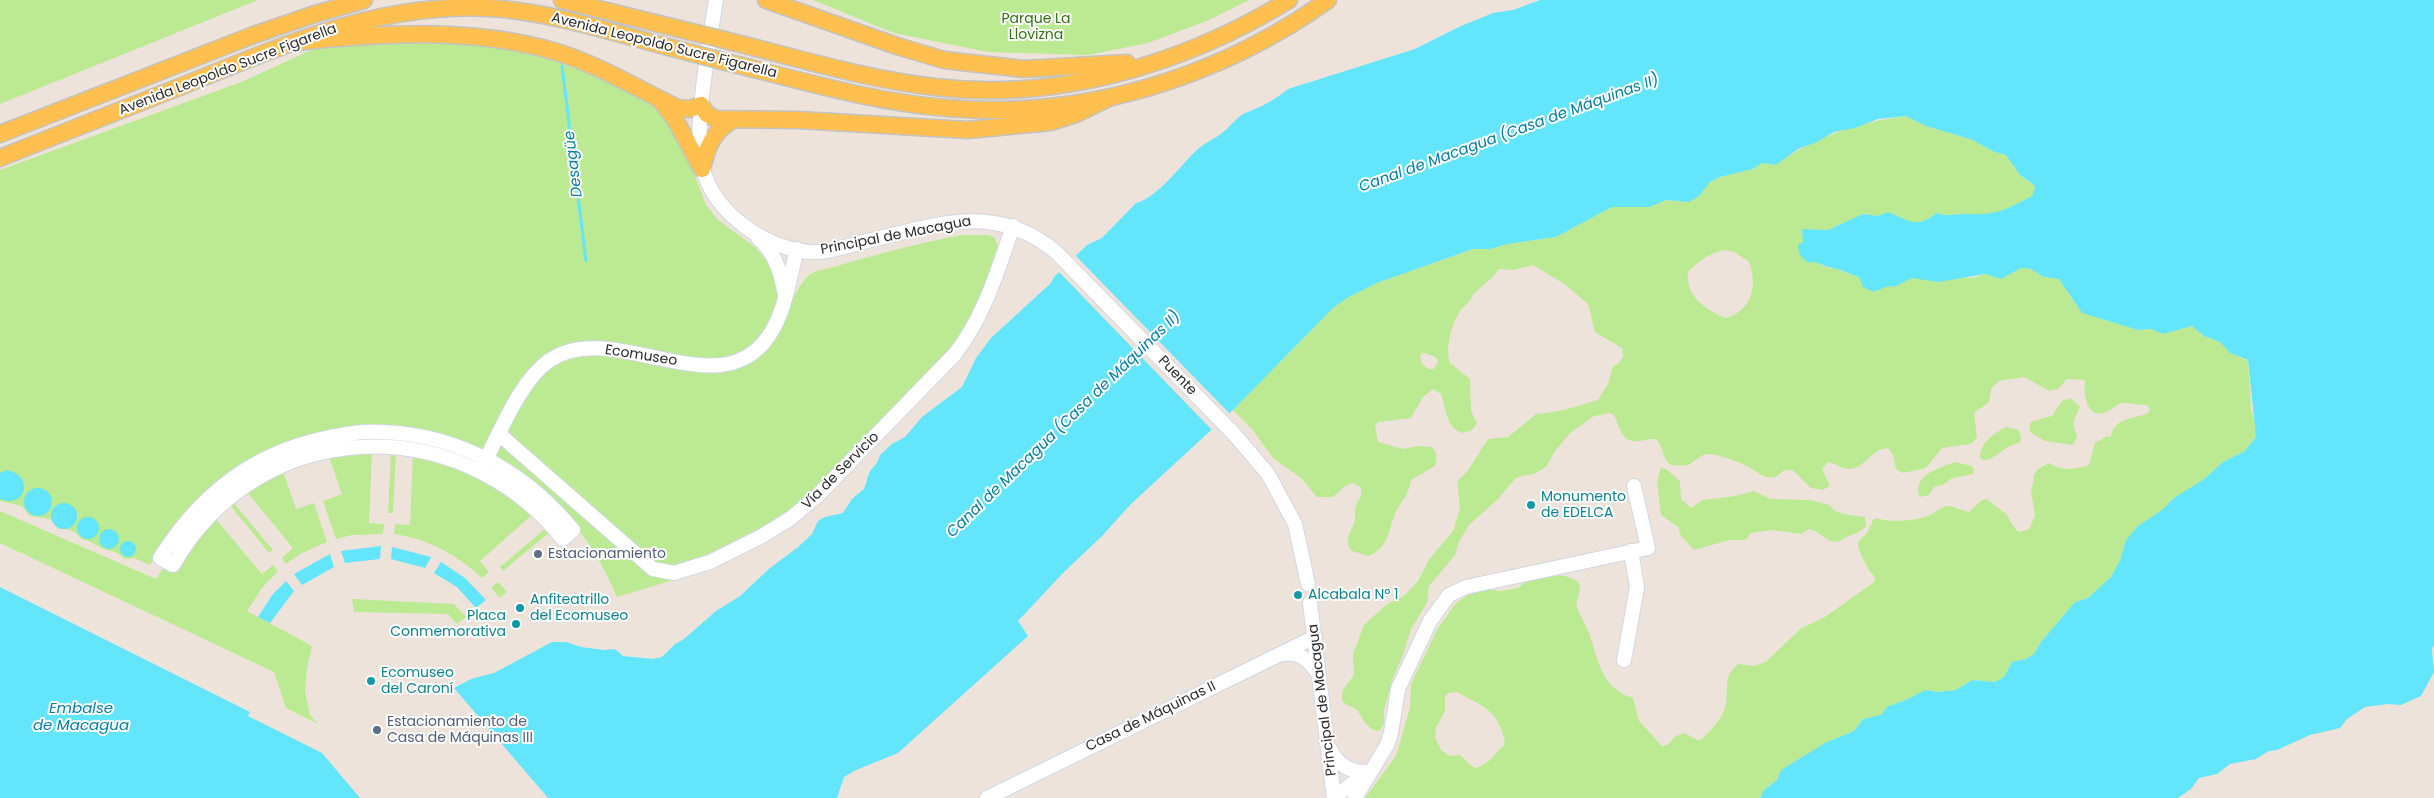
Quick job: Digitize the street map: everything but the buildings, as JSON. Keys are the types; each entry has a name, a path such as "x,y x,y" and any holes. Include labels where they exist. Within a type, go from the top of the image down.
{"main road":[{"path":"268,30 322,0"},
{"name":"Avenida Leopoldo Sucre Figarella","path":"0,134 268,30 312,14 364,0"},
{"name":"Avenida Leopoldo Sucre Figarella","path":"562,0 908,83 970,90 1007,90 1083,82 1156,62 1228,34 1289,0"},
{"path":"766,0 918,53 952,61 1024,69 1156,62"},
{"name":"Avenida Leopoldo Sucre Figarella","path":"0,158 326,31 387,15 432,8 473,7 549,17 854,93 946,108 1001,111 1034,110 1111,97 1165,82 1222,61 1286,27 1328,0"},
{"path":"295,42 362,36 437,35 492,38 540,48 578,59 678,108 690,109 701,105 708,114 716,119 766,118 939,129 989,129 1051,122 1093,107 1111,97"},
{"path":"655,96 675,119 702,169"},
{"path":"702,169 711,140 724,125 734,119"}],"street":[{"name":"Principal de Macagua","path":"716,0 698,140 702,169 708,184 722,205 749,229 775,243 797,249 826,251 964,221 981,220 1013,226 1037,238 1057,253"},
{"name":"Vía de Servicio","path":"500,434 653,569 674,574 710,562 778,527 808,505 954,354 969,334 982,310 1013,226"},
{"path":"749,229 771,253 779,268 786,290"},
{"name":"Ecomuseo","path":"484,464 529,381 543,365 556,357 571,351 599,349 615,350 700,366 732,363 751,353 766,338 776,322 797,249"},
{"name":"Ecomuseo","path":"786,290 805,262 826,251"},
{"name":"Puente","path":"1057,253 1234,434 1268,474 1288,507 1299,538 1308,584"},
{"path":"210,505 248,475 325,437 378,439 409,434 442,440 532,489 573,530 563,539 533,506 484,464"},
{"path":"1354,798 1378,761 1392,733 1398,689 1408,664 1430,621 1449,594 1473,585 1648,548 1634,486"},
{"path":"1624,660 1638,586 1631,551"},
{"name":"Principal de Macagua","path":"1310,603 1321,678 1334,798"},
{"name":"Casa de Máquinas II","path":"987,798 1315,637"},
{"path":"1279,654 1296,654 1305,658 1321,678"},
{"path":"1329,747 1337,761 1346,768 1366,772"},
{"path":"1334,798 1378,761"}],"green space":[{"path":"0,0 258,0 0,104"},
{"name":"Parque La Llovizna","path":"813,0 1249,0 1209,20 1148,43 1088,55 988,52 894,33"},
{"path":"412,39 495,45 553,56 657,104 685,149 706,205 718,220 755,247 765,259 777,280 777,305 765,332 747,348 734,356 705,360 614,345 549,355 486,451 462,441 438,435 400,430 360,428 345,428 313,434 283,443 256,456 231,472 208,491 187,513 150,565 134,558 124,559 116,553 81,539 72,531 59,529 50,519 30,516 22,506 0,501 0,170 244,81 320,46"},
{"path":"1906,116 1926,126 1973,140 1992,151 2006,155 2020,175 2033,184 2035,188 2032,196 2007,209 1992,213 1947,215 1937,213 1924,221 1918,222 1913,222 1888,212 1877,216 1863,214 1828,230 1802,229 1802,235 1808,251 1816,261 1827,268 1837,269 1859,277 1874,292 1888,285 1894,287 1912,277 1938,282 1956,277 1973,278 1985,274 2001,279 2021,268 2031,269 2044,277 2059,279 2082,313 2138,330 2151,329 2163,334 2192,326 2204,336 2220,342 2230,353 2248,361 2251,408 2257,432 2256,437 2245,451 2223,462 2203,480 2175,497 2162,510 2138,526 2126,540 2120,560 2111,577 2088,598 2075,602 2041,642 2034,654 2026,659 2012,662 2004,677 1995,682 1972,680 1956,690 1938,692 1925,690 1888,706 1881,715 1863,719 1854,731 1825,743 1781,770 1777,780 1764,790 1760,798 1365,798 1396,756 1410,708 1411,684 1437,630 1455,604 1468,595 1487,589 1500,591 1518,588 1528,580 1546,575 1565,576 1578,581 1580,589 1577,607 1607,680 1622,693 1633,698 1639,721 1662,746 1667,745 1676,736 1685,733 1697,740 1701,740 1721,717 1725,708 1728,680 1733,669 1738,664 1753,666 1766,662 1800,629 1825,617 1874,582 1875,577 1864,561 1858,542 1867,533 1873,520 1877,518 1896,521 1919,519 1947,506 1969,512 1982,500 1987,499 2006,514 2016,530 2020,532 2029,529 2035,516 2031,490 2034,481 2033,477 2038,469 2049,463 2068,469 2089,465 2095,443 2107,436 2111,437 2113,430 2120,422 2148,413 2150,409 2147,405 2123,403 2106,412 2094,413 2090,409 2086,398 2085,380 2067,379 2058,389 2049,391 2024,377 1999,381 1991,389 1989,402 1974,413 1977,437 1971,444 1942,448 1926,468 1903,473 1896,469 1893,455 1888,448 1882,449 1853,468 1847,469 1828,462 1822,469 1830,486 1823,490 1811,488 1793,470 1784,470 1775,477 1765,477 1744,464 1712,454 1703,455 1688,465 1672,465 1665,459 1660,444 1656,439 1633,441 1622,433 1614,415 1609,413 1594,416 1570,433 1555,451 1546,467 1534,474 1515,479 1497,500 1469,525 1459,542 1455,555 1429,586 1427,603 1411,629 1403,655 1394,675 1384,710 1384,724 1379,731 1368,726 1357,710 1344,703 1342,699 1343,692 1354,675 1353,654 1364,625 1386,605 1405,595 1418,581 1429,560 1453,531 1460,508 1457,481 1467,472 1486,442 1489,439 1508,437 1536,414 1559,411 1598,400 1608,384 1613,366 1618,364 1623,357 1622,348 1595,332 1588,304 1566,285 1533,265 1513,270 1499,269 1493,277 1473,294 1471,300 1456,319 1450,338 1448,351 1450,363 1470,379 1471,411 1477,423 1472,430 1463,433 1453,427 1447,417 1441,394 1433,389 1423,397 1411,418 1379,422 1375,425 1378,442 1403,449 1417,446 1431,447 1436,453 1436,458 1435,466 1411,480 1408,492 1398,508 1385,542 1381,548 1368,556 1352,551 1348,543 1355,521 1356,505 1361,497 1361,487 1353,483 1345,486 1333,497 1317,497 1302,479 1273,458 1252,429 1233,410 1333,308 1347,298 1377,283 1474,249 1491,249 1507,244 1556,237 1612,207 1650,207 1666,200 1689,202 1699,196 1710,182 1720,177 1753,169 1762,163 1776,165 1805,146 1838,132 1871,122","holes":["1726,250 1734,252 1749,262 1753,280 1747,304 1734,315 1725,318 1704,306 1693,295 1688,280 1688,272 1705,258","1424,353 1436,357 1438,362 1434,369 1429,369 1422,364 1420,355","1457,692 1483,706 1493,715 1501,729 1504,745 1489,761 1477,768 1473,767 1460,755 1450,756 1441,750 1435,737 1436,728 1445,711 1445,696 1448,693"]},
{"path":"962,235 988,235 994,237 999,248 974,314 950,353 818,489 764,529 715,554 680,568 661,567 507,437 512,422 530,390 553,363 567,357 584,355 624,358 704,372 740,367 754,361 765,352 780,328 799,287 811,274 899,249"},
{"path":"2071,398 2080,407 2073,423 2077,437 2073,445 2045,441 2030,432 2030,422 2052,416 2062,401"},
{"path":"2006,427 2019,430 2021,439 2019,443 1987,460 1983,460 1980,457 1985,442"},
{"path":"501,444 648,571 680,578 617,597 595,553 568,516 534,484 495,455"},
{"path":"372,452 369,523 384,524 383,534 352,535 336,539 323,501 342,494 329,457"},
{"path":"391,452 396,452 393,513 388,513"},
{"path":"413,455 437,460 495,485 533,514 480,561 489,572 482,578 463,562 442,549 407,536 394,534 395,524 410,525"},
{"path":"1955,462 1972,466 1973,474 1950,479 1943,485 1934,487 1929,495 1920,497 1918,489 1920,483 1928,473"},
{"path":"1661,468 1666,469 1680,481 1681,499 1691,508 1703,500 1736,496 1754,491 1770,499 1810,500 1829,505 1835,511 1865,517 1866,526 1839,542 1830,541 1809,529 1802,534 1771,530 1751,533 1745,540 1730,540 1694,550 1681,536 1678,527 1661,515 1657,481"},
{"path":"283,471 296,509 314,503 327,542 302,553 286,564 282,558 293,548 247,492"},
{"path":"233,502 273,550 269,553 230,505"},
{"path":"0,511 156,579 164,567 176,573 183,559 215,518 262,574 273,565 278,571 262,588 247,611 312,646 305,691 310,715 318,724 286,708 274,672 0,543"},
{"path":"546,528 550,532 503,571 500,567"},
{"path":"498,582 507,592 500,598 491,588"},
{"path":"352,599 454,604 466,617 457,624 448,614 354,612"}],"water":[{"name":"Canal de Macagua (Casa de Máquinas II)","path":"1540,0 2434,0 2434,645 2432,649 2434,672 2421,696 2401,705 2388,704 2365,707 2347,719 2340,728 2310,735 2277,750 2269,751 2256,759 2230,764 2217,774 2199,778 2191,789 2178,798 1760,798 1764,790 1777,780 1781,770 1825,743 1854,731 1863,719 1881,715 1888,706 1925,690 1938,692 1956,690 1972,680 1995,682 2004,677 2012,662 2026,659 2034,654 2041,642 2075,602 2088,598 2111,577 2120,560 2126,540 2138,526 2162,510 2175,497 2203,480 2223,462 2245,451 2256,437 2248,360 2230,353 2220,342 2204,336 2192,326 2163,334 2151,329 2138,330 2082,313 2059,279 2044,277 2031,269 2021,268 2001,279 1985,274 1938,282 1912,278 1894,287 1888,286 1874,292 1863,287 1859,277 1816,262 1805,261 1799,252 1798,245 1803,242 1802,229 1828,230 1863,214 1877,216 1888,212 1913,222 1918,222 1924,221 1937,213 1947,215 1992,213 2007,209 2032,196 2035,188 2033,184 2020,175 2006,155 1992,151 1973,140 1926,126 1906,116 1878,119 1855,128 1834,132 1817,142 1798,149 1776,165 1762,163 1753,169 1720,177 1710,182 1699,196 1689,202 1666,200 1650,207 1612,207 1556,237 1507,244 1491,249 1473,249 1377,283 1347,298 1333,308 1233,410 1131,504 1102,536 1064,572 1018,621 1028,636 898,753 856,770 844,777 837,798 548,798 454,688 471,679 494,673 552,642 566,642 581,647 604,650 615,649 623,656 653,659 662,657 675,644 684,639 716,611 740,596 770,568 797,548 812,534 818,521 825,517 843,513 852,499 864,489 870,471 877,463 880,455 892,444 905,437 922,417 962,387 976,358 991,338 1051,283 1054,277 1087,245 1102,238 1136,203 1153,194 1192,154 1225,131 1242,115 1268,103 1288,89 1415,49 1461,26 1493,13 1513,10"},
{"path":"6,470 15,473 24,484 21,496 16,500 0,499 0,473"},
{"path":"38,488 48,492 52,502 48,512 38,516 28,512 24,502 28,492"},
{"path":"64,503 73,507 77,516 73,525 64,529 55,525 51,516 55,507"},
{"path":"88,517 96,520 99,528 96,536 88,539 80,536 77,528 80,520"},
{"path":"109,529 116,532 119,539 116,546 109,549 102,546 99,539 102,532"},
{"path":"125,541 131,541 136,546 134,555 125,557 120,552 120,546"},
{"path":"381,546 380,559 345,563 341,551"},
{"path":"392,547 431,557 425,568 391,559"},
{"path":"330,554 334,567 302,585 294,574"},
{"path":"441,562 465,578 486,600 476,608 457,587 434,573"},
{"path":"286,581 294,591 270,623 258,617 273,594"},
{"name":"Embalse de Macagua","path":"0,587 250,712 248,716 322,753 360,798 0,798"}],"pier":[{"path":"1074,254 1231,415 1213,431 1057,270"}],"waterway":[{"name":"Desagüe","path":"562,66 586,261"}],"place":[{"name":"Monumento de EDELCA","path":"1531,505"},
{"name":"Estacionamiento","path":"538,554"},
{"name":"Alcabala Nº 1","path":"1298,595"},
{"name":"Anfiteatrillo del Ecomuseo","path":"520,608"},
{"name":"Placa Conmemorativa","path":"516,624"},
{"name":"Ecomuseo del Caroní","path":"371,681"},
{"name":"Estacionamiento de Casa de Máquinas III","path":"377,730"}]}
